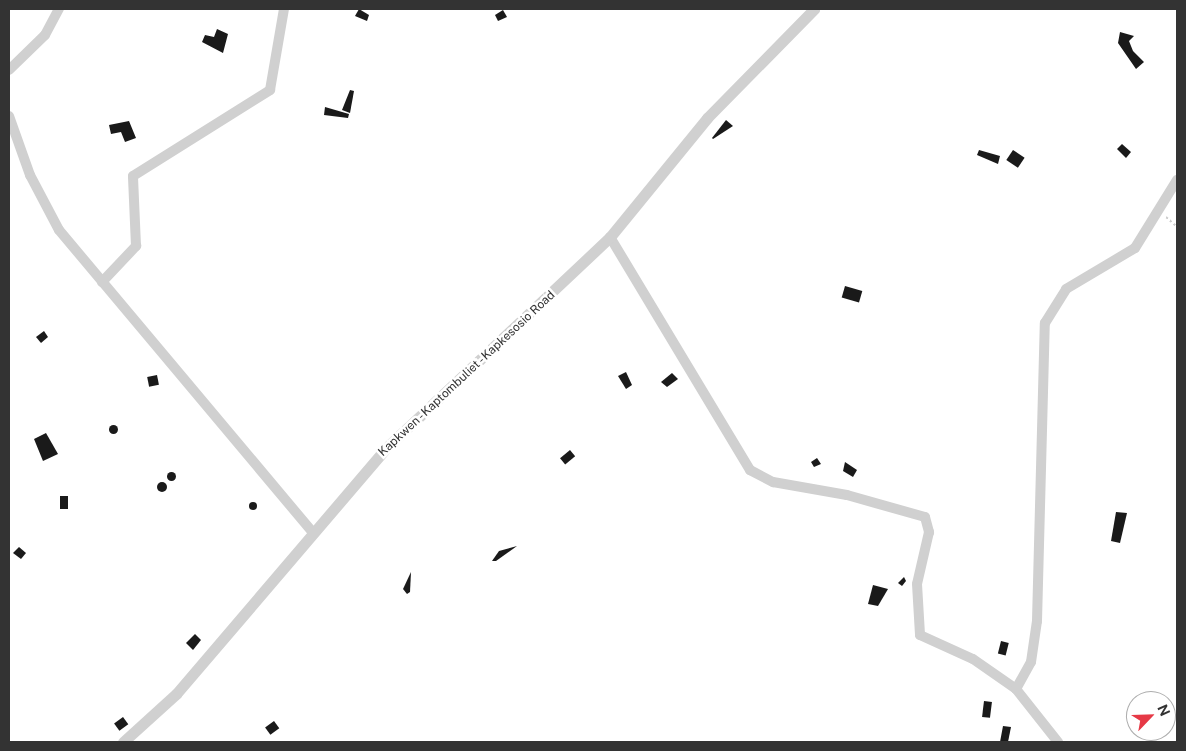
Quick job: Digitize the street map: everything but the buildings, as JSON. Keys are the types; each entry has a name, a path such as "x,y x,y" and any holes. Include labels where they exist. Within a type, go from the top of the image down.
{"street":[{"path":"9,70 41,40 59,9"},
{"path":"102,282 137,242 133,176 270,90 284,9"},
{"name":"Kapkwen - Kaptombuliet - Kapkesosio Road","path":"123,742 182,688 312,531 386,449 610,238 701,124 814,9"},
{"path":"9,116 47,210 102,282 312,531"},
{"path":"1016,689 1031,662 1037,621 1045,323 1066,289 1135,248 1177,180"},
{"path":"610,238 750,470 773,482 847,495 925,517 930,532 917,584 920,635 973,659 1016,689 1058,742"}],"path":[{"path":"1158,211 1177,227"}]}
